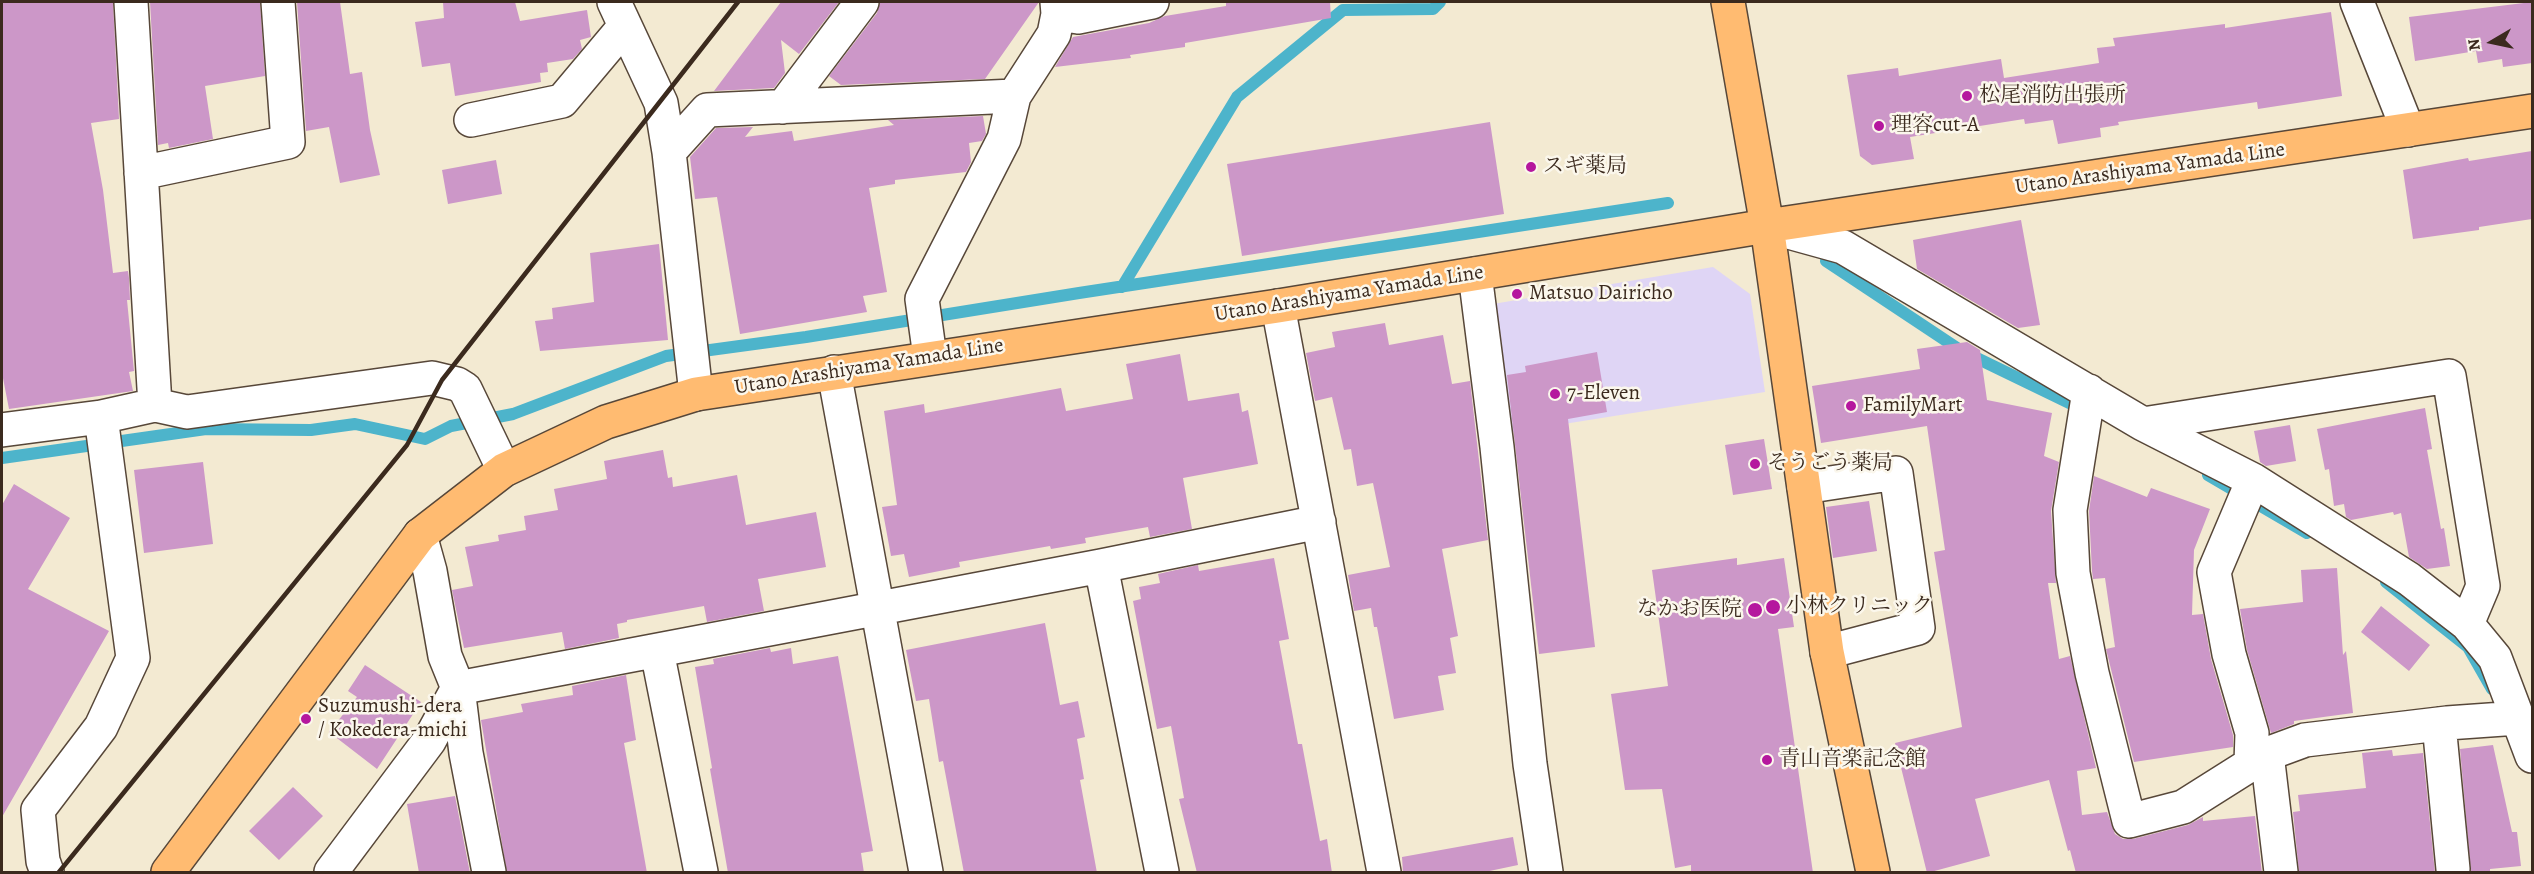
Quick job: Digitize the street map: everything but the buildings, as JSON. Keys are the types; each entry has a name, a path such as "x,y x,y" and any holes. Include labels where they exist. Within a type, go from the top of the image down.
{"main road":[{"path":"1728,2 1767,226 1827,652 1873,873"},
{"name":"Utano Arashiyama Yamada Line","path":"168,873 420,535 504,470 606,422 696,394 1278,306 1767,226 2532,111"}],"street":[{"path":"131,2 155,405"},
{"path":"141,173 288,142 278,2"},
{"path":"783,107 862,2"},
{"path":"930,357 922,299 1004,139 1014,96 1054,34 1058,8 1078,17 1152,2"},
{"path":"2357,2 2408,130"},
{"path":"471,120 562,101 619,14"},
{"path":"619,14 661,103 669,152 696,394"},
{"path":"669,152 707,110 1014,96"},
{"path":"1767,226 1843,247 2144,424 2253,480 2409,579 2467,624 2495,658 2532,756"},
{"path":"1475,274 1497,447 1530,764 1546,873"},
{"path":"1278,306 1384,873"},
{"path":"834,372 875,607 926,873"},
{"path":"2144,424 2449,376 2483,586 2467,624"},
{"path":"2,430 101,417 155,405 187,412 432,378 457,384 465,389 504,470"},
{"path":"2089,391 2070,510 2073,573 2092,673 2129,821 2183,807 2259,758 2305,740 2439,724 2518,718"},
{"path":"47,873 43,861 38,810 101,728 133,658 101,417"},
{"path":"1804,488 1896,473 1918,628 1827,652"},
{"path":"2253,480 2214,572 2229,654 2259,758 2281,873"},
{"path":"458,688 875,607 1101,566 1319,522"},
{"path":"420,535 430,571 445,656 458,688 466,753 489,873"},
{"path":"1101,566 1162,873"},
{"path":"657,651 701,873"},
{"path":"331,873 429,741 458,688"},
{"path":"2439,724 2453,869"}],"shaded area":[{"path":"1713,267 1750,294 1765,392 1501,434 1487,305"}],"waterway":[{"path":"1122,287 1237,97 1343,10 1433,9 1440,2"},
{"path":"2,458 206,429 311,430 355,424 425,439 451,426 513,414 666,356 806,337 1668,203"},
{"path":"1826,261 1960,350 2084,410"},
{"path":"2208,475 2307,533"},
{"path":"2386,582 2468,647 2492,689"}],"railway":[{"path":"59,872 407,445 442,380 738,2"}],"place":[{"name":"松尾消防出張所","path":"1967,96"},
{"name":"理容cut-A","path":"1879,126"},
{"name":"スギ薬局","path":"1531,167"},
{"name":"Matsuo Dairicho","path":"1517,294"},
{"name":"7-Eleven","path":"1555,394"},
{"name":"FamilyMart","path":"1851,406"},
{"name":"そうごう薬局","path":"1755,464"},
{"name":"小林クリニック","path":"1773,607"},
{"name":"なかお医院","path":"1755,610"},
{"name":"Suzumushi-dera / Kokedera-michi","path":"306,719"},
{"name":"青山音楽記念館","path":"1767,760"}]}
